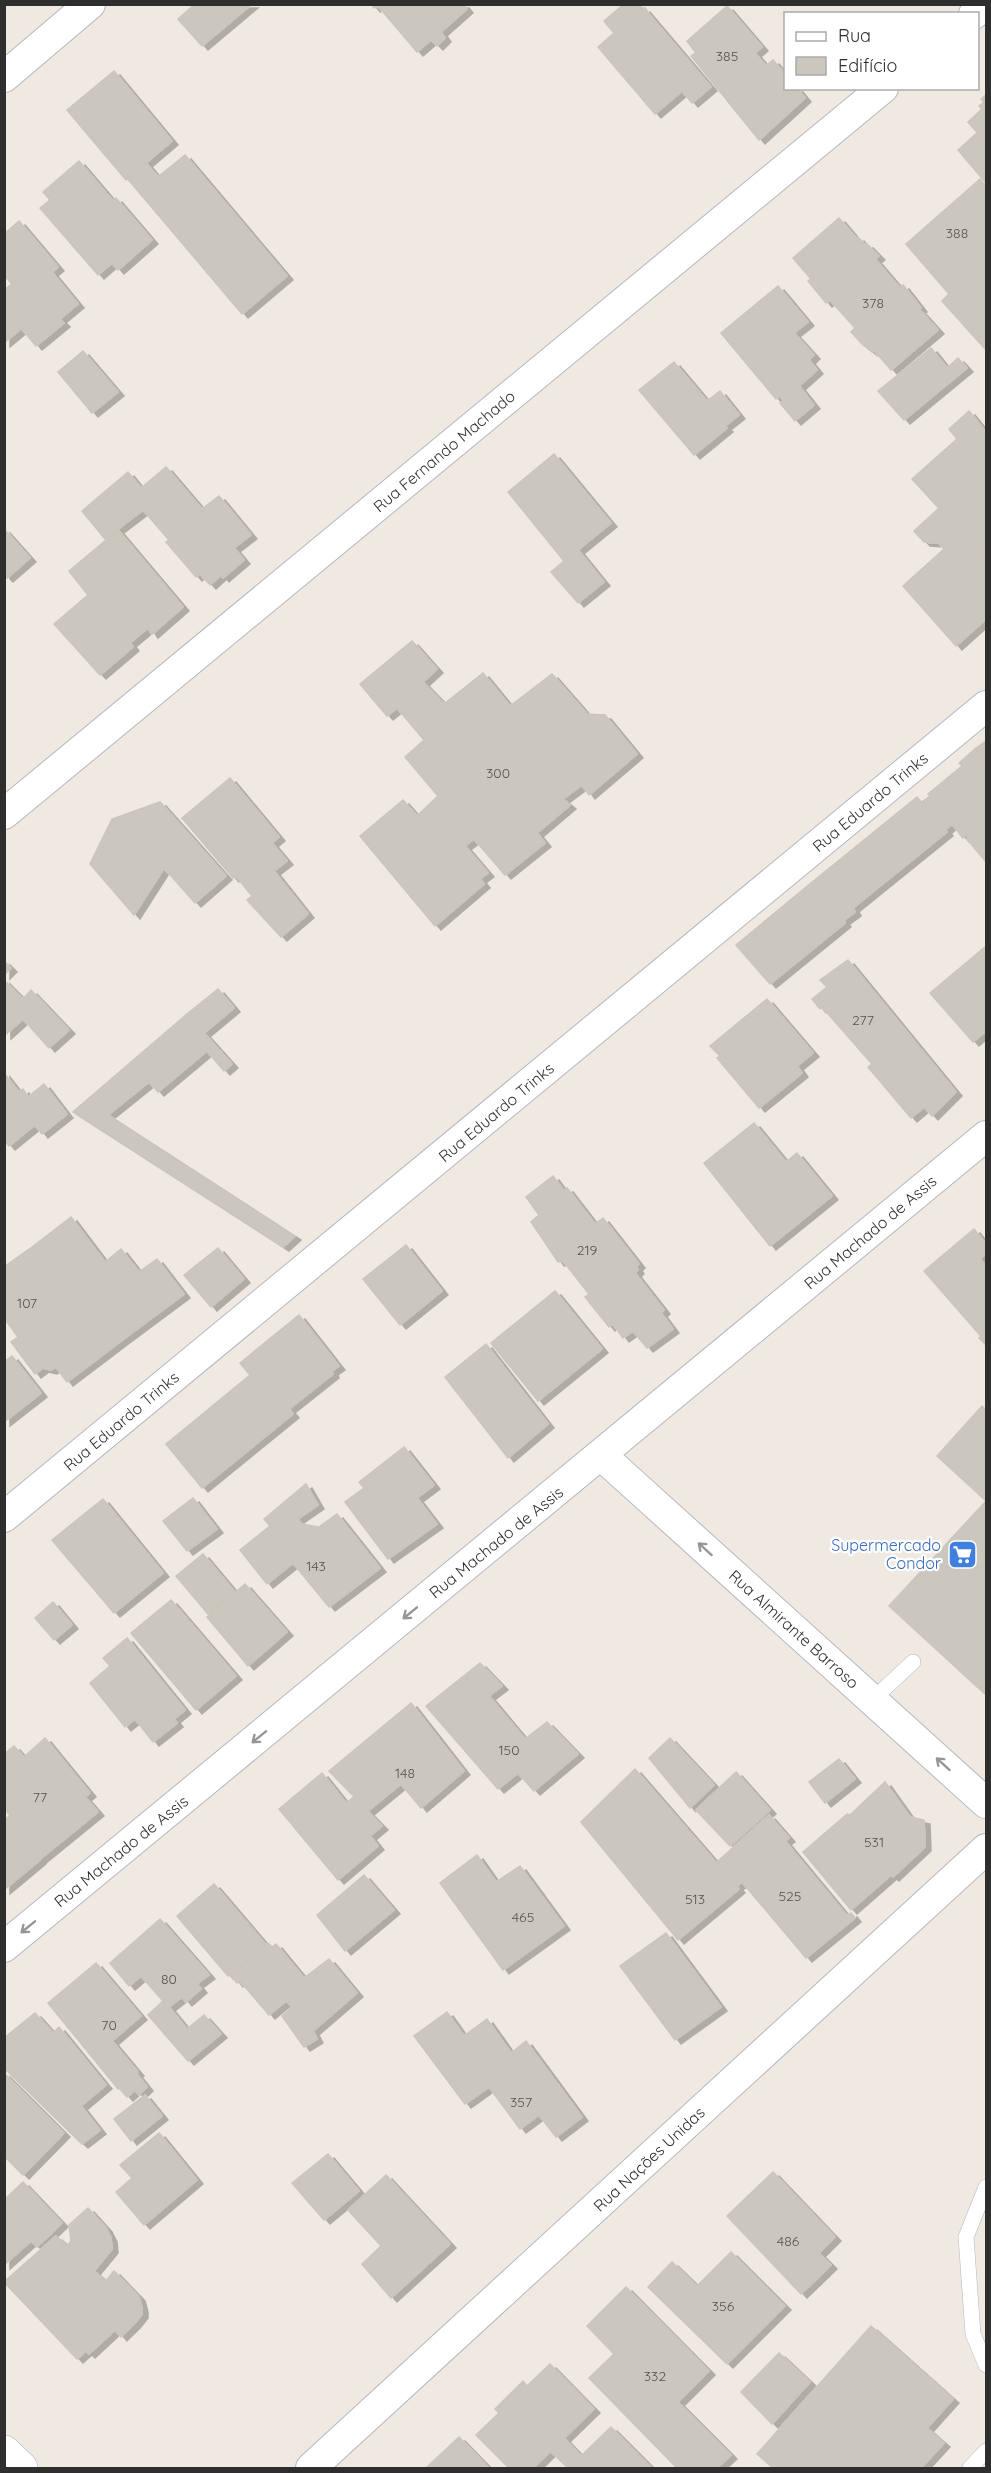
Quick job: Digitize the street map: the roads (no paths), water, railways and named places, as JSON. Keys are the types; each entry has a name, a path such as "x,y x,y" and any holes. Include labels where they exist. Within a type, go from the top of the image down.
{"main road":[{"path":"4,2452 21,2469"}],"street":[{"path":"4,77 90,4"},
{"name":"Rua Fernando Machado","path":"4,814 881,90"},
{"name":"Rua Eduardo Trinks","path":"4,1517 987,706"},
{"name":"Rua Machado de Assis","path":"4,1947 987,1136"},
{"name":"Rua Almirante Barroso","path":"601,1455 987,1803"},
{"name":"Rua Nações Unidas","path":"311,2469 987,1849"}],"lane":[{"path":"872,1700 913,1662"},
{"path":"987,2187 966,2237 973,2334 987,2365"},
{"path":"970,2469 987,2451"}],"place":[{"name":"Supermercado Condor","path":"962,1554"}]}
